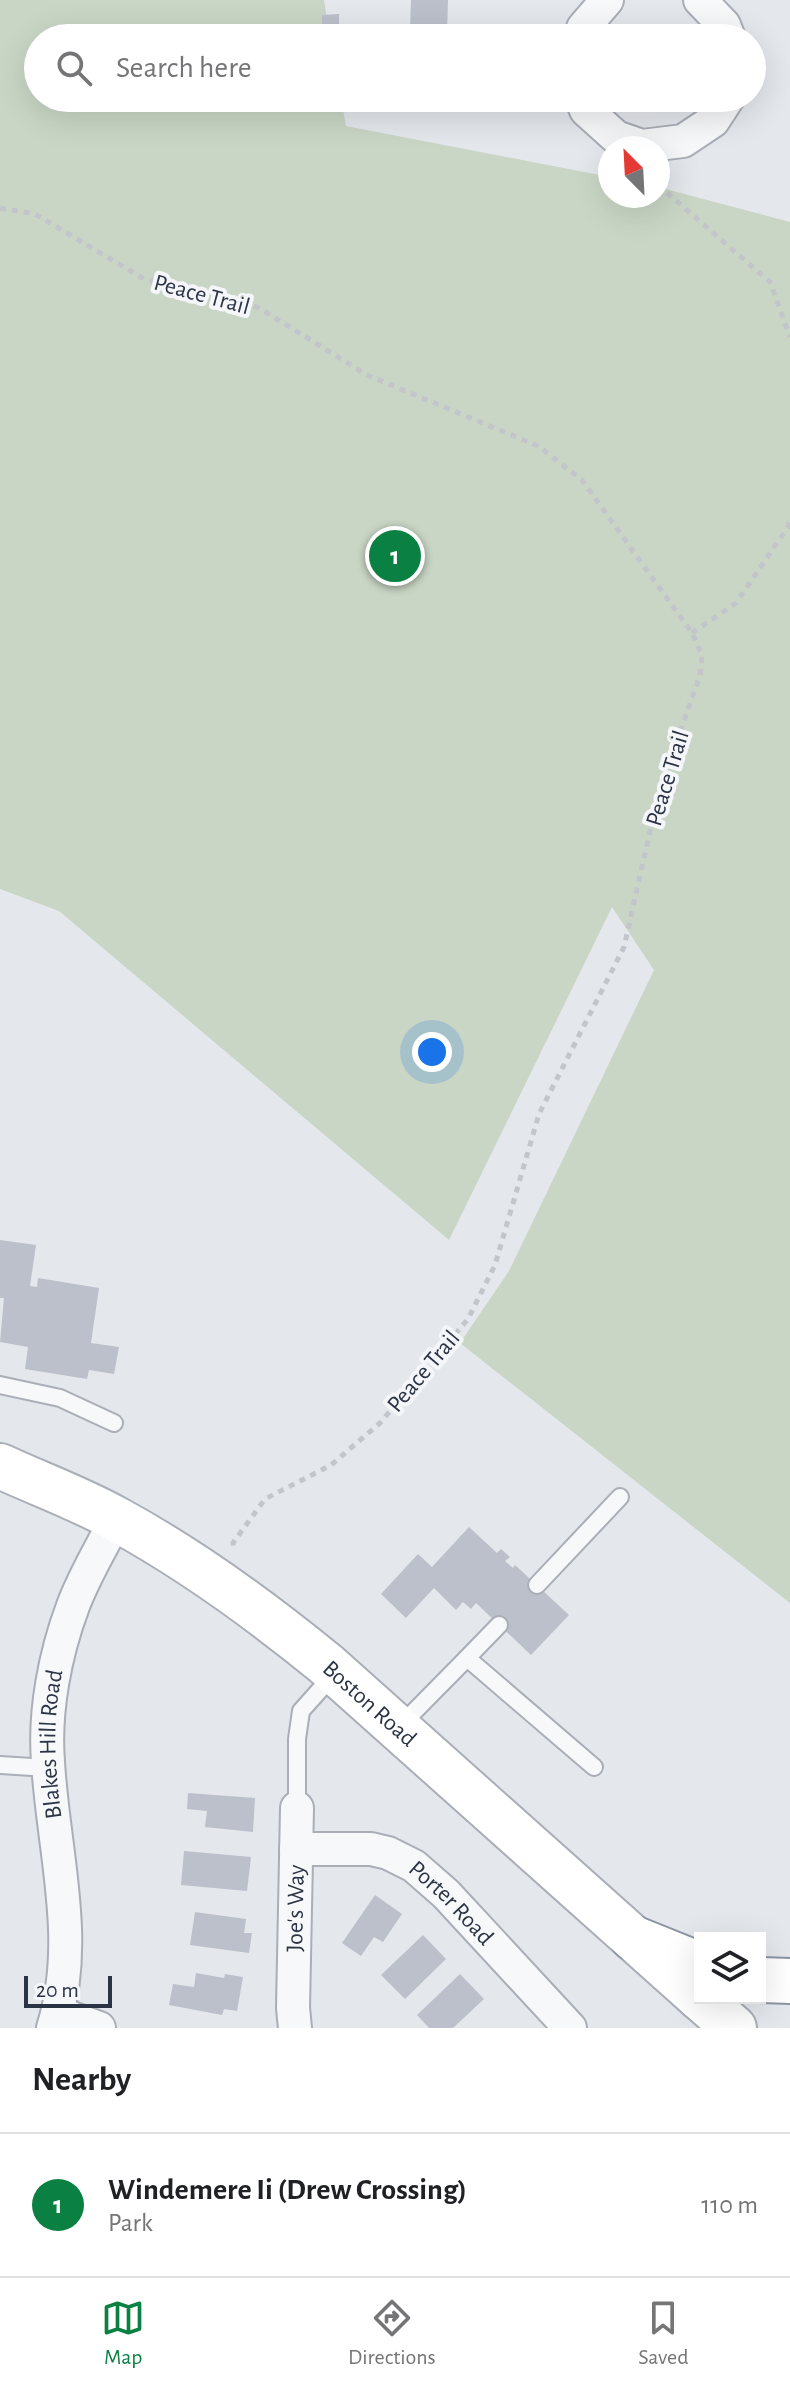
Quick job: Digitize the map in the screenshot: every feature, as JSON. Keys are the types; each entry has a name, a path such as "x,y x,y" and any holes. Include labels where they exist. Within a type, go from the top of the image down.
{"main road":[{"name":"Boston Road","path":"0,1466 116,1519 203,1571 265,1614 398,1728 694,1993"},
{"path":"633,1938 694,1963"},
{"path":"766,1980 790,1981"},
{"name":"Boston Road","path":"707,2004 734,2028"}],"street":[{"path":"586,24 607,0"},
{"path":"700,0 723,24"},
{"path":"588,112 616,137 642,146 683,141 713,121 719,112"},
{"name":"Blakes Hill Road","path":"56,2021 66,1963 66,1919 48,1768 48,1723 53,1684 73,1605 116,1519"},
{"name":"Joe's Way","path":"293,2021 297,1808"},
{"name":"Porter Road","path":"296,1849 371,1849 388,1853 414,1866 446,1894 570,2028"},
{"path":"56,2021 99,2028"}],"lane":[{"path":"0,1385 60,1398 114,1423"},
{"path":"537,1585 620,1497"},
{"path":"398,1728 499,1625"},
{"path":"467,1658 594,1767"},
{"path":"297,1808 297,1739 301,1711 335,1673"},
{"path":"0,1765 48,1768"}],"path":[{"path":"670,195 770,282 790,337"},
{"name":"Peace Trail","path":"0,208 35,214 146,280 207,290 259,308 367,375 538,446 582,480 692,633 702,655 700,675 658,796 624,947 539,1114 495,1265 468,1319 380,1423 331,1465 265,1499 233,1543 235,1558"},
{"path":"692,633 736,603 788,527 790,517"}],"green space":[{"path":"0,0 324,0 328,24 24,24 24,112 344,112 346,126 598,175 598,208 670,208 670,190 790,222 790,1603 460,1343 509,1271 654,970 612,907 449,1240 59,911 0,889"}],"building":[{"path":"411,0 448,0 447,24 410,24"},
{"path":"339,14 339,24 322,24 322,15"},
{"path":"0,1240 36,1245 30,1286 37,1287 38,1278 99,1288 91,1343 119,1347 114,1374 89,1370 87,1379 25,1369 28,1347 0,1342 4,1298 0,1298"},
{"path":"469,1527 497,1553 501,1549 510,1557 505,1561 513,1568 515,1565 569,1615 531,1655 476,1603 471,1609 463,1602 456,1610 434,1588 406,1618 381,1594 418,1554 432,1567"},
{"path":"188,1793 255,1798 253,1832 205,1827 207,1811 187,1809"},
{"path":"184,1851 251,1857 247,1891 181,1885"},
{"path":"375,1895 402,1914 383,1942 374,1937 361,1956 342,1943"},
{"path":"195,1912 246,1919 244,1933 252,1933 249,1953 190,1945"},
{"path":"423,1935 446,1959 405,1999 381,1975"},
{"path":"196,1973 224,1978 225,1974 243,1977 237,2011 224,2009 222,2015 169,2005 173,1984 194,1987"},
{"path":"460,1974 484,1999 453,2028 429,2028 417,2015"}],"place":[{"name":"Windemere Ii (Drew Crossing)","path":"395,556"}]}
